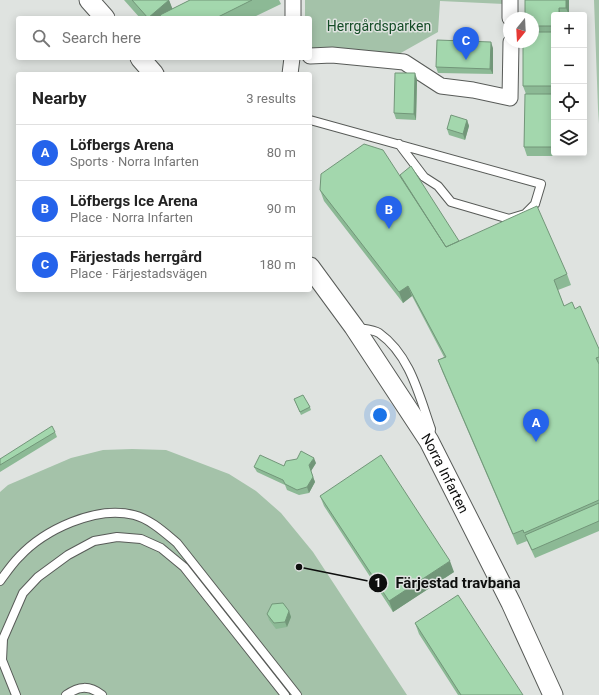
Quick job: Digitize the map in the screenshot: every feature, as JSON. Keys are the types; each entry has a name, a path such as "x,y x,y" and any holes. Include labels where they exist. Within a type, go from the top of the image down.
{"street":[{"path":"89,0 103,16"},
{"path":"293,0 293,16"},
{"path":"510,0 510,12"},
{"path":"312,56 332,55 404,62 441,86 473,90 510,98 511,48"},
{"path":"142,60 152,72"},
{"path":"290,72 292,60"},
{"name":"Norra Infarten","path":"312,270 354,327 429,441 511,603 553,695"}],"lane":[{"path":"312,121 399,144 541,184 535,204 525,214 509,219 451,202 438,186 424,177 399,144"},
{"path":"0,581 19,557 40,539 78,519 115,511 135,515 160,529 185,552 297,695"},
{"path":"16,695 2,660 3,639 23,593 38,577 68,555 94,541 117,537 141,539 161,548 184,567 285,695"},
{"path":"66,695 76,689 93,688 102,695"}],"green space":[{"name":"Herrgårdsparken","path":"305,0 504,0 504,4 440,1 438,32 399,54 312,51 312,16 305,16"},
{"path":"594,0 599,0 599,124 598,109"},
{"path":"103,450 166,450 229,474 256,491 281,513 313,552 407,695 0,695 0,492 8,485 71,458"}],"building":[{"path":"132,0 169,0 150,16 146,16"},
{"path":"190,0 252,0 220,16 160,15"},
{"path":"525,0 566,0 566,8 559,8 559,12 551,12 551,26 539,26 539,12 525,12"},
{"path":"539,32 551,32 551,86 523,86 523,48 539,48"},
{"path":"437,40 491,42 490,69 436,67"},
{"path":"395,73 415,73 414,114 394,113"},
{"path":"525,94 551,94 551,147 524,147"},
{"path":"451,115 467,120 463,134 447,129"},
{"path":"364,144 383,150 446,247 537,206 567,274 554,280 564,306 572,302 575,309 580,306 599,349 599,357 596,358 599,364 599,500 524,533 523,530 513,534 438,360 446,357 408,286 399,292 320,190 321,174"},
{"path":"411,166 459,241 446,247 400,175"},
{"path":"303,395 310,407 300,412 294,399"},
{"path":"52,426 55,432 0,465 0,459"},
{"path":"301,451 314,458 309,465 313,477 307,487 297,490 285,484 283,480 254,467 260,455 284,466 286,461 297,459"},
{"path":"381,455 450,561 389,601 320,496"},
{"path":"599,503 599,521 532,550 525,535"},
{"path":"458,595 523,695 461,695 415,623"},
{"path":"283,603 289,611 285,622 274,623 267,614 272,604"}],"place":[{"name":"Färjestads herrgård","path":"466,60"},
{"name":"Löfbergs Ice Arena","path":"389,229"},
{"name":"Löfbergs Arena","path":"536,442"},
{"name":"Färjestad travbana","path":"299,567"}]}
